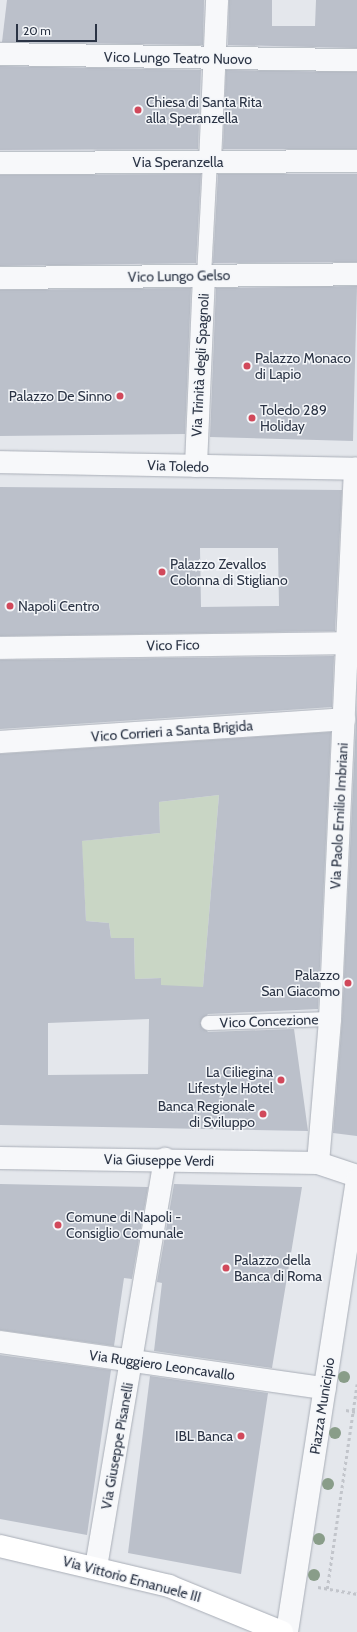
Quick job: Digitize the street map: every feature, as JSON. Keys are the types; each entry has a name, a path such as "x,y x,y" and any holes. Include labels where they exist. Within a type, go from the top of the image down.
{"street":[{"name":"Via Trinità degli Spagnoli","path":"210,162 217,0"},
{"name":"Vico Lungo Teatro Nuovo","path":"0,54 214,60 357,60"},
{"name":"Via Speranzella","path":"0,163 357,161"},
{"name":"Vico Lungo Gelso","path":"0,278 357,274"},
{"name":"Via Trinità degli Spagnoli","path":"196,466 204,276"},
{"name":"Via Toledo","path":"0,462 356,469"},
{"name":"Via Paolo Emilio Imbriani","path":"318,1163 330,1019 356,469"},
{"name":"Vico Fico","path":"0,648 347,643"},
{"name":"Vico Corrieri a Santa Brigida","path":"0,742 344,719"},
{"name":"Via Giuseppe Verdi","path":"0,1158 165,1159 318,1163"},
{"name":"Via Giuseppe Pisanelli","path":"96,1567 165,1159"},
{"path":"318,1163 357,1176"},
{"name":"Piazza Municipio","path":"287,1632 357,1180"},
{"name":"Via Ruggiero Leoncavallo","path":"0,1342 325,1388"},
{"name":"Via Vittorio Emanuele III","path":"0,1546 96,1567 205,1598 282,1632"}],"lane":[{"name":"Via Trinità degli Spagnoli","path":"204,276 210,162"},
{"name":"Vico Concezione","path":"208,1024 330,1019"}],"path":[{"path":"327,1589 357,1384"},
{"path":"315,1587 357,1594"}],"green space":[{"path":"219,795 203,987 161,991 161,978 135,979 134,938 111,938 109,923 86,921 82,850 61,843 160,833 159,802"}],"building":[{"path":"7,0 204,0 203,45 2,42"},
{"path":"229,0 272,0 272,26 315,26 316,0 357,0 357,48 228,45"},
{"path":"0,66 201,70 198,149 0,150"},
{"path":"226,70 357,72 357,149 223,149"},
{"path":"201,174 196,263 0,266 0,175"},
{"path":"218,174 357,174 357,262 213,263"},
{"path":"357,286 353,441 210,437 216,288"},
{"path":"191,288 185,434 0,436 0,290"},
{"name":"Palazzo Zevallos Colonna di Stigliano","path":"0,487 342,490 335,631 0,636","holes":["200,548 278,548 279,606 201,607"]},
{"path":"334,656 332,707 0,729 0,660"},
{"name":"Palazzo San Giacomo","path":"357,700 357,1136 333,1133 342,1020"},
{"path":"331,732 318,1009 208,1014 200,1023 208,1032 294,1029 308,1131 0,1125 0,754","holes":["219,795 203,987 161,985 161,978 135,979 134,938 111,938 109,923 86,921 82,841 160,833 159,802","149,1019 148,1074 48,1075 48,1023"]},
{"path":"0,1184 148,1187 132,1279 124,1278 114,1346 0,1330"},
{"name":"Palazzo della Banca di Roma","path":"174,1184 302,1187 272,1368 154,1351 162,1283 157,1282"},
{"path":"0,1355 111,1370 87,1535 0,1519"},
{"path":"150,1376 268,1393 241,1574 128,1553"}],"place":[{"name":"Chiesa di Santa Rita alla Speranzella","path":"138,110"},
{"name":"Palazzo Monaco di Lapio","path":"247,366"},
{"name":"Palazzo De Sinno","path":"120,396"},
{"name":"Toledo 289 Holiday","path":"252,418"},
{"name":"Palazzo Zevallos Colonna di Stigliano","path":"162,572"},
{"name":"Napoli Centro","path":"10,606"},
{"name":"Palazzo San Giacomo","path":"348,983"},
{"name":"La Ciliegina Lifestyle Hotel","path":"281,1080"},
{"name":"Banca Regionale di Sviluppo","path":"263,1114"},
{"name":"Comune di Napoli - Consiglio Comunale","path":"58,1225"},
{"name":"Palazzo della Banca di Roma","path":"226,1268"},
{"name":"IBL Banca","path":"241,1436"}]}
